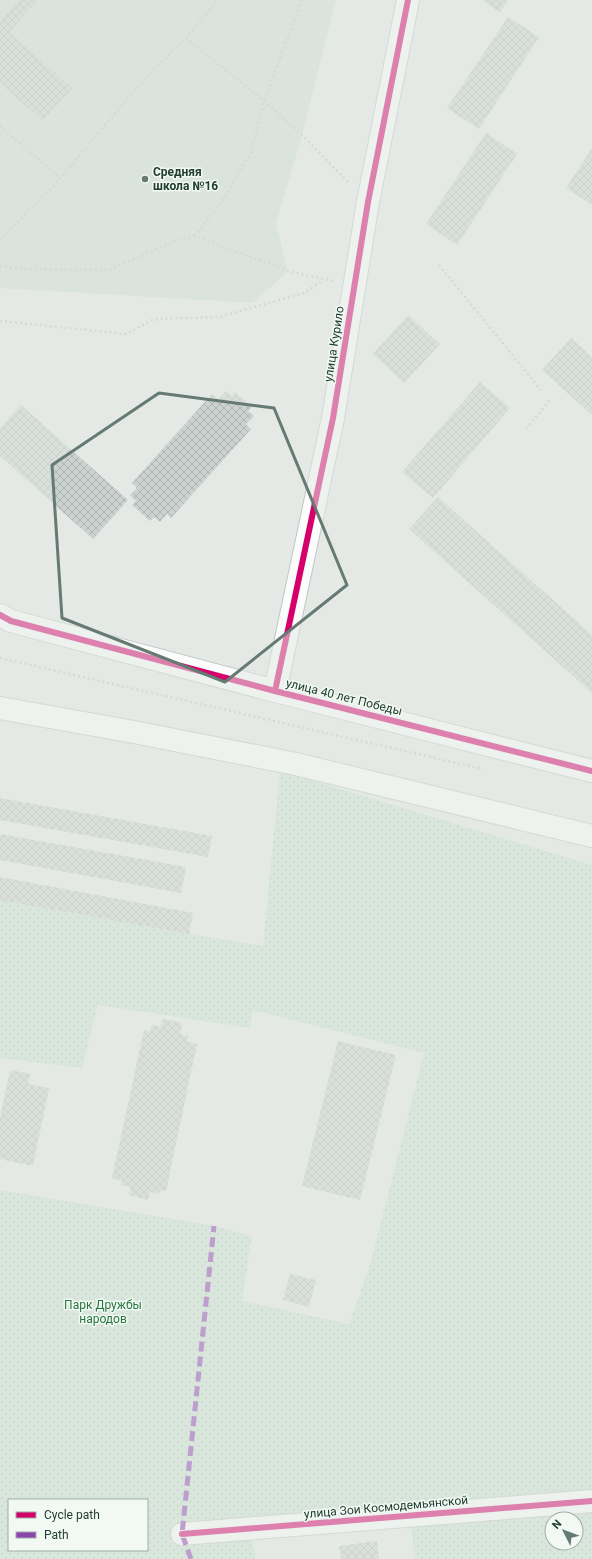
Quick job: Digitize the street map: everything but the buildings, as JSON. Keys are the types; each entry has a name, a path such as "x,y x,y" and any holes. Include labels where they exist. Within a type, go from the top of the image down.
{"street":[{"name":"улица Курило","path":"275,691 333,418 368,202 408,0"},
{"name":"улица 40 лет Победы","path":"0,615 11,621 275,691 592,771"},
{"path":"0,708 134,732 296,764 592,836"},
{"name":"улица Зои Космодемьянской","path":"182,1534 592,1502"}],"path":[{"path":"0,240 60,178 146,77 186,38 218,0"},
{"path":"194,236 220,204 251,153 264,101 302,0"},
{"path":"186,38 264,101 302,135 368,202"},
{"path":"0,126 60,178"},
{"path":"0,266 20,269 109,270 178,240 194,236 288,271 324,280 354,285"},
{"path":"439,265 541,390"},
{"path":"0,321 126,334 154,319 219,318 304,293 324,280"},
{"path":"526,429 551,399"},
{"path":"0,658 491,771"}],"highlighted area":[{"path":"159,393 274,408 347,585 225,682 62,618 52,465"}],"shaded area":[{"name":"Средняя школа №16","path":"0,0 336,0 302,135 276,223 288,271 253,303 0,288"}],"green space":[{"name":"Парк Дружбы народов","path":"280,771 592,865 592,1559 415,1559 410,1516 251,1529 255,1559 0,1559 0,1190 214,1226 252,1236 242,1301 349,1324 370,1265 424,1053 253,1010 250,1028 98,1005 82,1068 0,1058 0,900 263,946"}],"marked path":[{"path":"191,1559 182,1534 214,1226"}],"cycle path":[{"path":"275,691 333,418 368,202 408,0"},
{"path":"0,615 11,621 275,691 592,771"},
{"path":"182,1534 592,1501"}],"place":[{"name":"Средняя школа №16","path":"145,179"}]}
